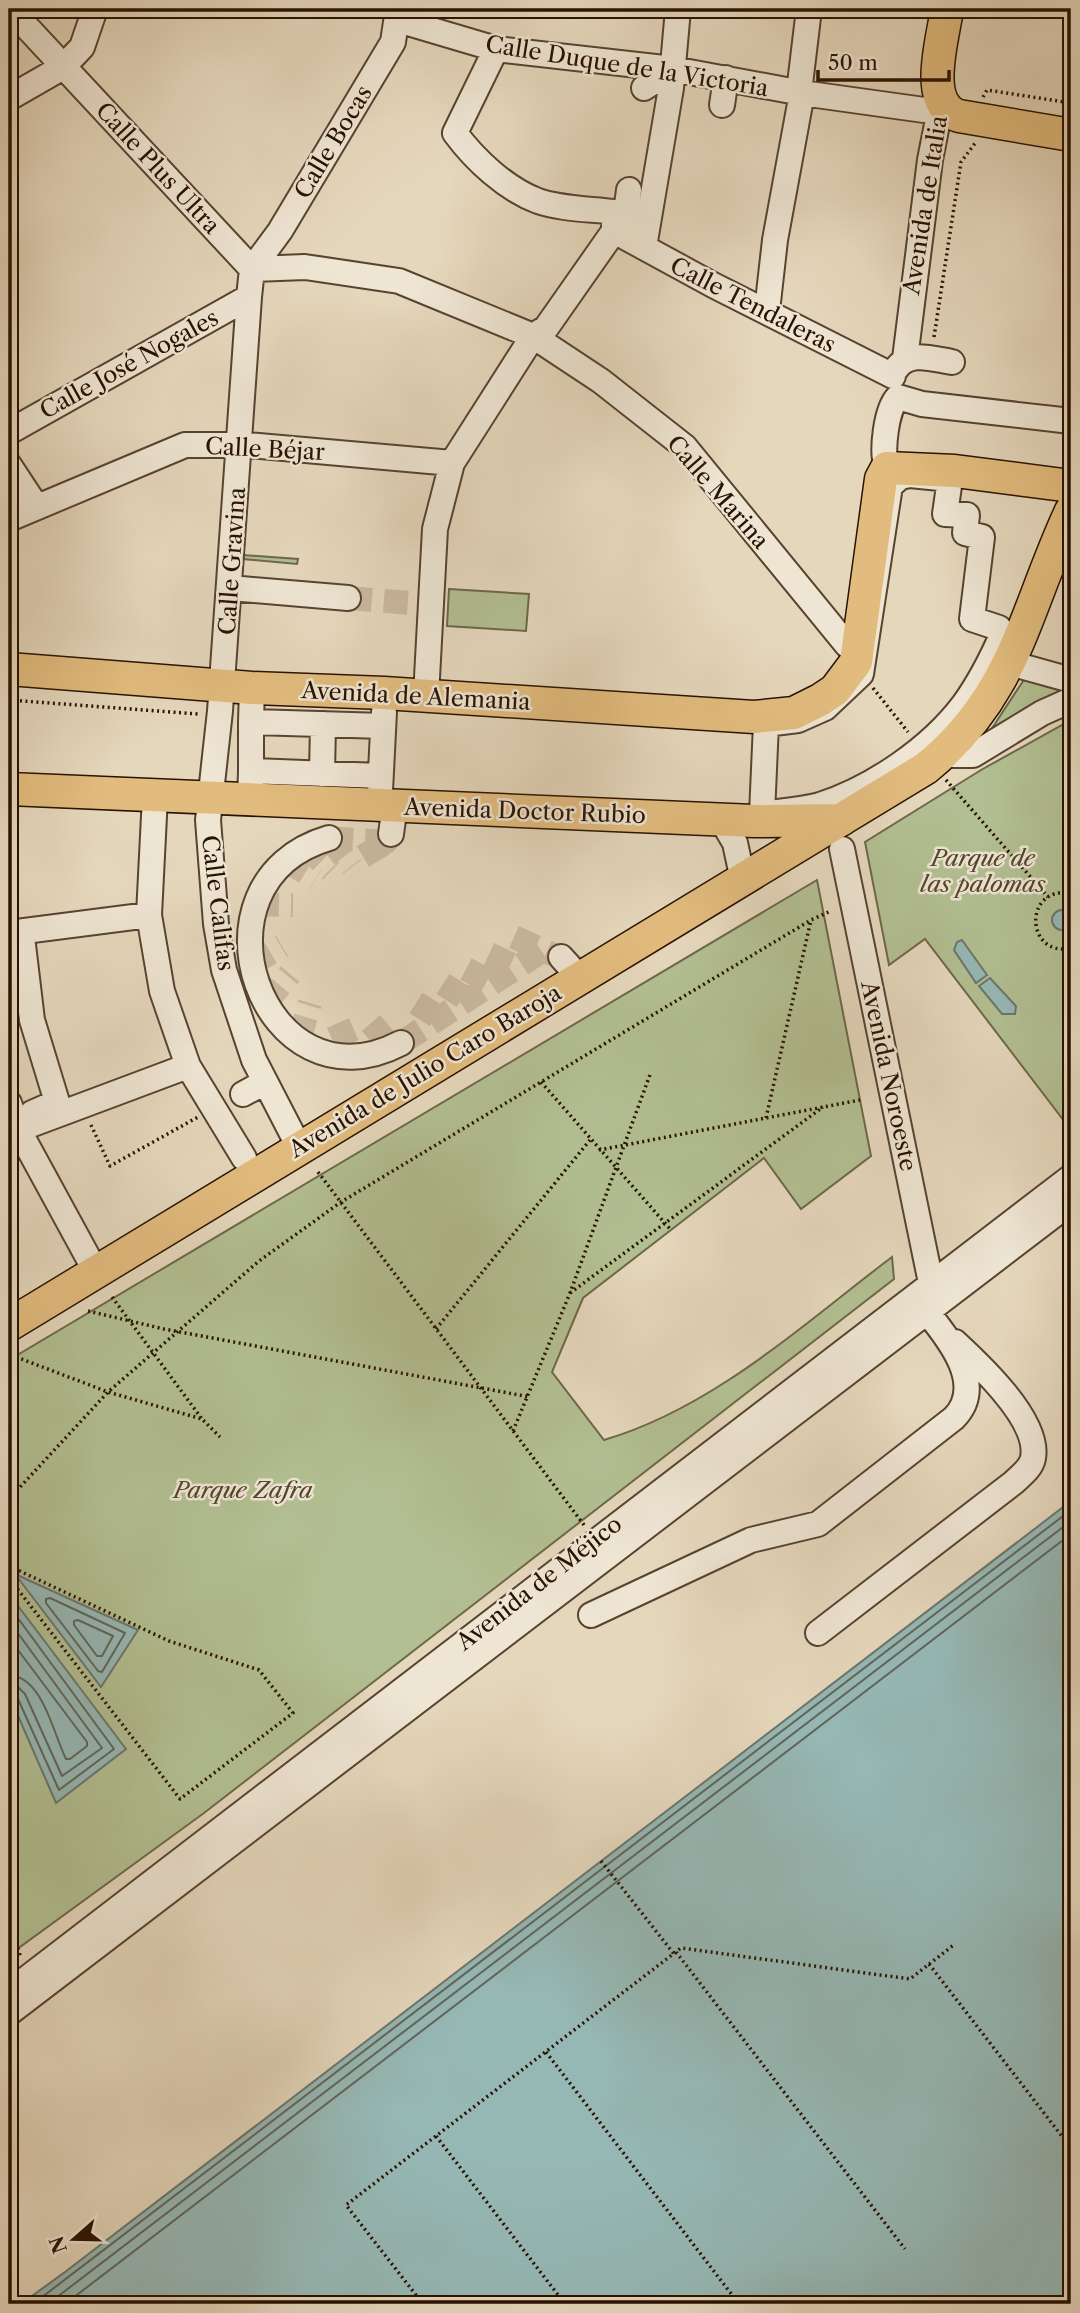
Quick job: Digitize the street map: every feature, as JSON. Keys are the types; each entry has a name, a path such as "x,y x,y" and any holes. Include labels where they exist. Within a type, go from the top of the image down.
{"main road":[{"name":"Avenida de Italia","path":"941,104 937,81 947,9"},
{"path":"941,104 948,113 959,116 1071,135"},
{"name":"Avenida de Italia","path":"820,700 835,690 856,662 881,479 887,468"},
{"path":"887,468 955,471 1071,486"},
{"path":"1048,568 1071,511"},
{"path":"1048,568 1071,535"},
{"name":"Avenida de Julio Caro Baroja","path":"10,1340 308,1160 571,967 743,880 842,834 935,760 978,716 1010,663 1048,568"},
{"name":"Avenida de Alemania","path":"9,669 237,687 384,693 754,717 794,713 820,700"},
{"name":"Avenida Doctor Rubio","path":"9,789 209,798 251,786 386,805 721,820 842,834"}],"street":[{"name":"Calle Plus Ultra","path":"10,9 252,269"},
{"path":"9,98 63,67 82,47 95,9"},
{"path":"644,247 665,60 678,9"},
{"path":"767,311 775,240 802,93 800,84 809,9"},
{"name":"Calle Duque de la Victoria","path":"398,14 496,49 665,60 726,78 802,93 924,110 941,104"},
{"name":"Calle Bocas","path":"252,269 280,230 393,42 398,14"},
{"path":"426,696 421,604 435,529 452,463 533,336 546,328 614,231 614,212 539,201 511,187 469,152 455,133 496,49"},
{"path":"644,88 665,60"},
{"path":"722,105 726,78"},
{"name":"Avenida de Italia","path":"887,468 884,455 889,421 899,377 930,160 941,104"},
{"path":"629,190 627,205 644,247"},
{"name":"Calle Tendaleras","path":"614,231 899,377"},
{"name":"Calle Marina","path":"252,269 305,267 399,281 533,336 601,381 685,447 847,645"},
{"name":"Calle Gravina","path":"237,687 230,588 252,269"},
{"name":"Calle José Nogales","path":"9,432 249,297"},
{"path":"942,356 922,357 899,377 922,404 1071,421"},
{"name":"Calle Béjar","path":"9,519 185,444 241,444 452,463"},
{"path":"9,465 36,506"},
{"path":"935,760 963,705 990,662 1003,633 999,628 972,619 982,537 965,533 967,515 944,514 950,479 910,475 900,477 890,486 861,674 825,708 798,720 766,724 762,814 818,806 935,760 973,755 1042,713 1071,700"},
{"path":"230,588 348,598"},
{"path":"1010,663 1071,680"},
{"path":"237,687 251,722 251,786 323,774 386,805 384,693"},
{"name":"Calle Califas","path":"237,687 209,798 200,878 224,970 254,1060 254,1088 308,1160"},
{"path":"251,722 383,726"},
{"path":"323,724 323,774"},
{"path":"155,796 149,915 162,991 187,1066 244,1158"},
{"path":"721,820 735,843 743,880"},
{"name":"Avenida Noroeste","path":"842,834 934,1298"},
{"path":"329,838 304,845 285,860 255,904 249,944 250,965 265,1004 299,1040 323,1054 354,1058 401,1043"},
{"path":"9,933 149,915"},
{"path":"9,947 23,945 32,1020 57,1102 12,1122"},
{"path":"12,1122 84,1107 187,1066"},
{"path":"12,1122 104,1284"},
{"name":"Avenida de Méjico","path":"9,2013 934,1298 1071,1177"},
{"name":"Avenida de Méjico","path":"15,1980 934,1298 1071,1202"},
{"path":"591,1615 751,1540 818,1524 963,1410 969,1391 945,1334 934,1298"},
{"path":"818,1633 1013,1483 1031,1463 1033,1446 1024,1421 977,1363 945,1334"}],"path":[{"path":"982,102 987,90 1071,103"},
{"path":"942,356 961,162 975,146 977,138"},
{"path":"861,674 1048,897"},
{"path":"1071,893 1060,892 1048,897 1035,915 1038,933 1049,946 1071,948"},
{"path":"9,1499 108,1392 259,1261 341,1202 811,920 831,911"},
{"path":"766,1118 811,920"},
{"path":"513,1431 530,1397 570,1293 651,1072"},
{"path":"541,1082 671,1230"},
{"path":"599,1150 860,1100"},
{"path":"84,1107 110,1166 212,1109"},
{"path":"570,1293 822,1107"},
{"path":"436,1329 590,1139"},
{"path":"308,1160 588,1529"},
{"path":"104,1284 202,1419 220,1437"},
{"path":"88,1311 179,1331 530,1397"},
{"path":"10,1340 108,1392 202,1419"},
{"path":"9,1566 169,1641 259,1670 293,1713 180,1799 9,1578"},
{"path":"601,1861 905,2249"},
{"path":"9,1922 15,1980"},
{"path":"423,2304 346,2205 681,1948 910,1979 955,1944"},
{"path":"929,1964 1071,2148"},
{"path":"546,2052 739,2304"},
{"path":"436,2136 565,2304"}],"green space":[{"path":"243,555 298,559 297,564 243,559"},
{"path":"449,589 529,594 526,631 447,626"},
{"path":"1025,678 1071,688 985,739"},
{"name":"Parque de las palomas","path":"1071,720 1071,1130 925,939 889,965 865,842 981,770"},
{"name":"Parque Zafra","path":"817,880 871,1156 801,1209 764,1158 583,1298 552,1372 604,1440 644,1426 719,1386 790,1336 892,1257 894,1279 204,1813 9,1955 9,1360"}],"water":[{"path":"1058,910 1066,910 1072,920 1066,930 1058,930 1052,924 1052,916"},
{"path":"962,940 987,975 976,983 954,950 957,942"},
{"path":"990,978 1016,1006 1015,1014 1002,1014 979,986"},
{"path":"1071,1501 1071,2304 21,2304 65,2272"},
{"path":"15,1574 138,1630 101,1687"},
{"path":"9,1594 126,1749 56,1803 9,1695"}],"tunnel":[{"path":"348,598 411,603"},
{"path":"329,838 386,842 391,834"},
{"path":"329,838 352,867"},
{"path":"367,840 382,865"},
{"path":"304,845 331,871"},
{"path":"285,860 316,879"},
{"path":"255,904 293,905"},
{"path":"514,937 554,955"},
{"path":"250,965 282,946"},
{"path":"401,1043 542,951"},
{"path":"489,954 517,967"},
{"path":"466,969 493,983"},
{"path":"265,1004 290,974"},
{"path":"443,984 468,1000"},
{"path":"299,1040 310,1003"},
{"path":"416,1003 440,1018"},
{"path":"338,1023 353,1058"},
{"path":"371,1023 392,1048"}]}
